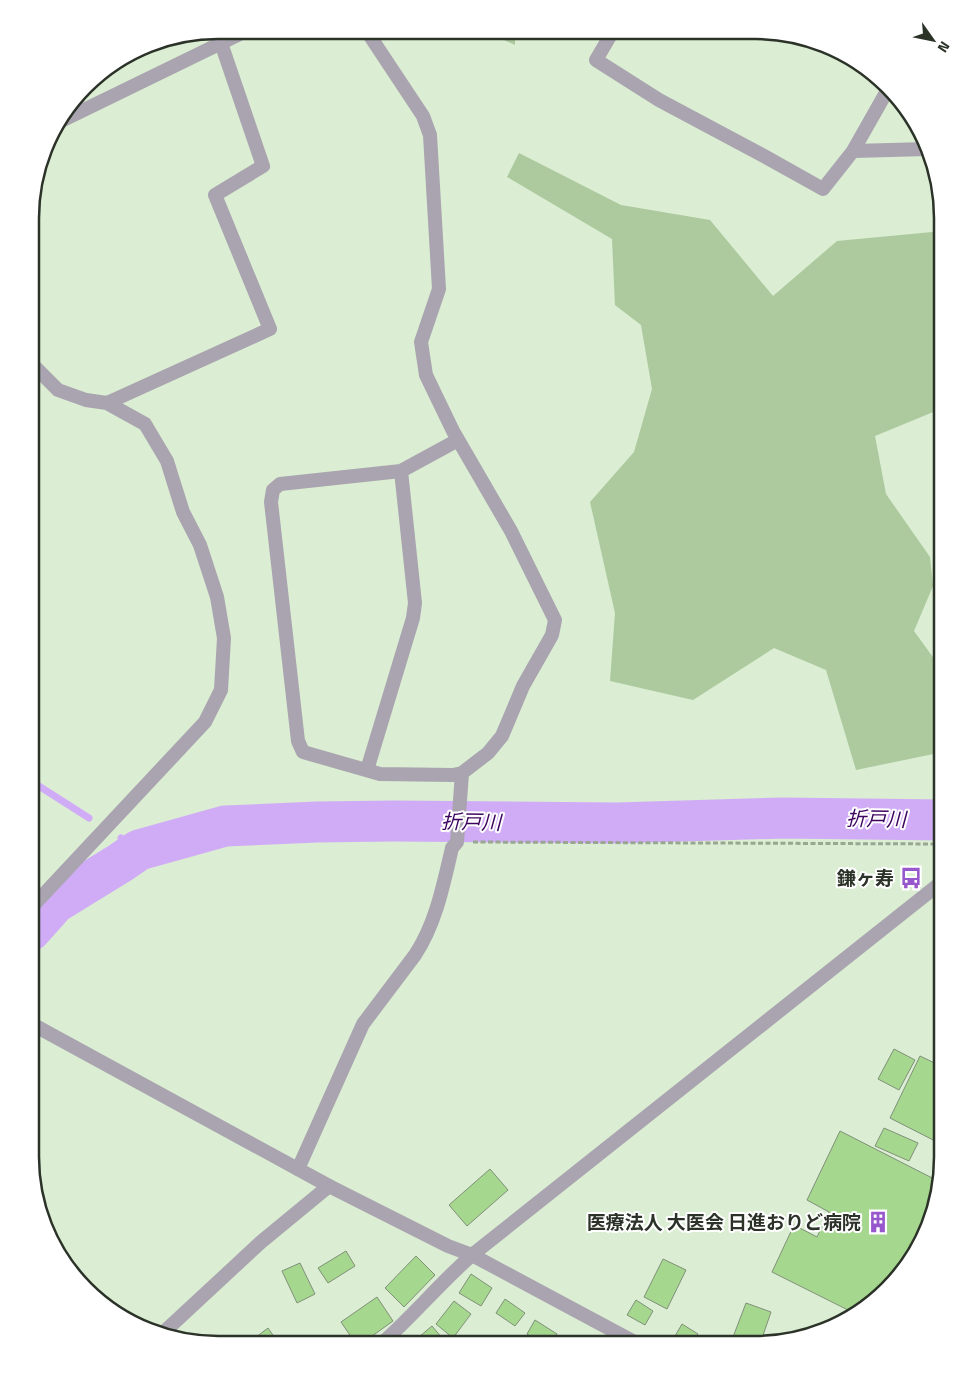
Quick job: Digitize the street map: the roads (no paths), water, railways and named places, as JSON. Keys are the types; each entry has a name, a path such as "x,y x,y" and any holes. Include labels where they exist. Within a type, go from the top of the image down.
{"street":[{"path":"70,117 229,39"},
{"path":"372,39 424,116 430,135 439,289 421,342 426,375 436,399 458,440 511,531 555,620 552,635 523,686 502,736 488,753 462,773 453,775 380,774 303,752 298,741 271,502 273,490 280,484 401,471 458,440"},
{"path":"608,39 596,60 659,100 823,190 853,151 885,94"},
{"path":"107,403 270,329 215,195 263,166 221,43"},
{"path":"853,151 921,149"},
{"path":"39,371 58,390 86,400 107,403 145,424 167,462 183,512 200,545 217,597 224,638 221,690 205,722 39,899"},
{"path":"366,770 413,618 415,603 401,471"},
{"path":"298,1169 363,1024 423,944 439,904 452,848 457,842 462,773"},
{"path":"390,1336 407,1321 456,1268 934,887"},
{"path":"39,1028 329,1186 448,1246 472,1255 623,1336"},
{"path":"167,1329 261,1242 329,1186"}],"waterway":[{"path":"39,786 89,818"},
{"name":"折戸川","path":"39,921 55,903 139,850 225,826 393,821 617,823 783,818 934,820"},
{"path":"121,838 139,850"}],"place":[{"name":"鎌ヶ寿","path":"911,878"},
{"name":"医療法人 大医会 日進おりど病院","path":"878,1222"}]}
